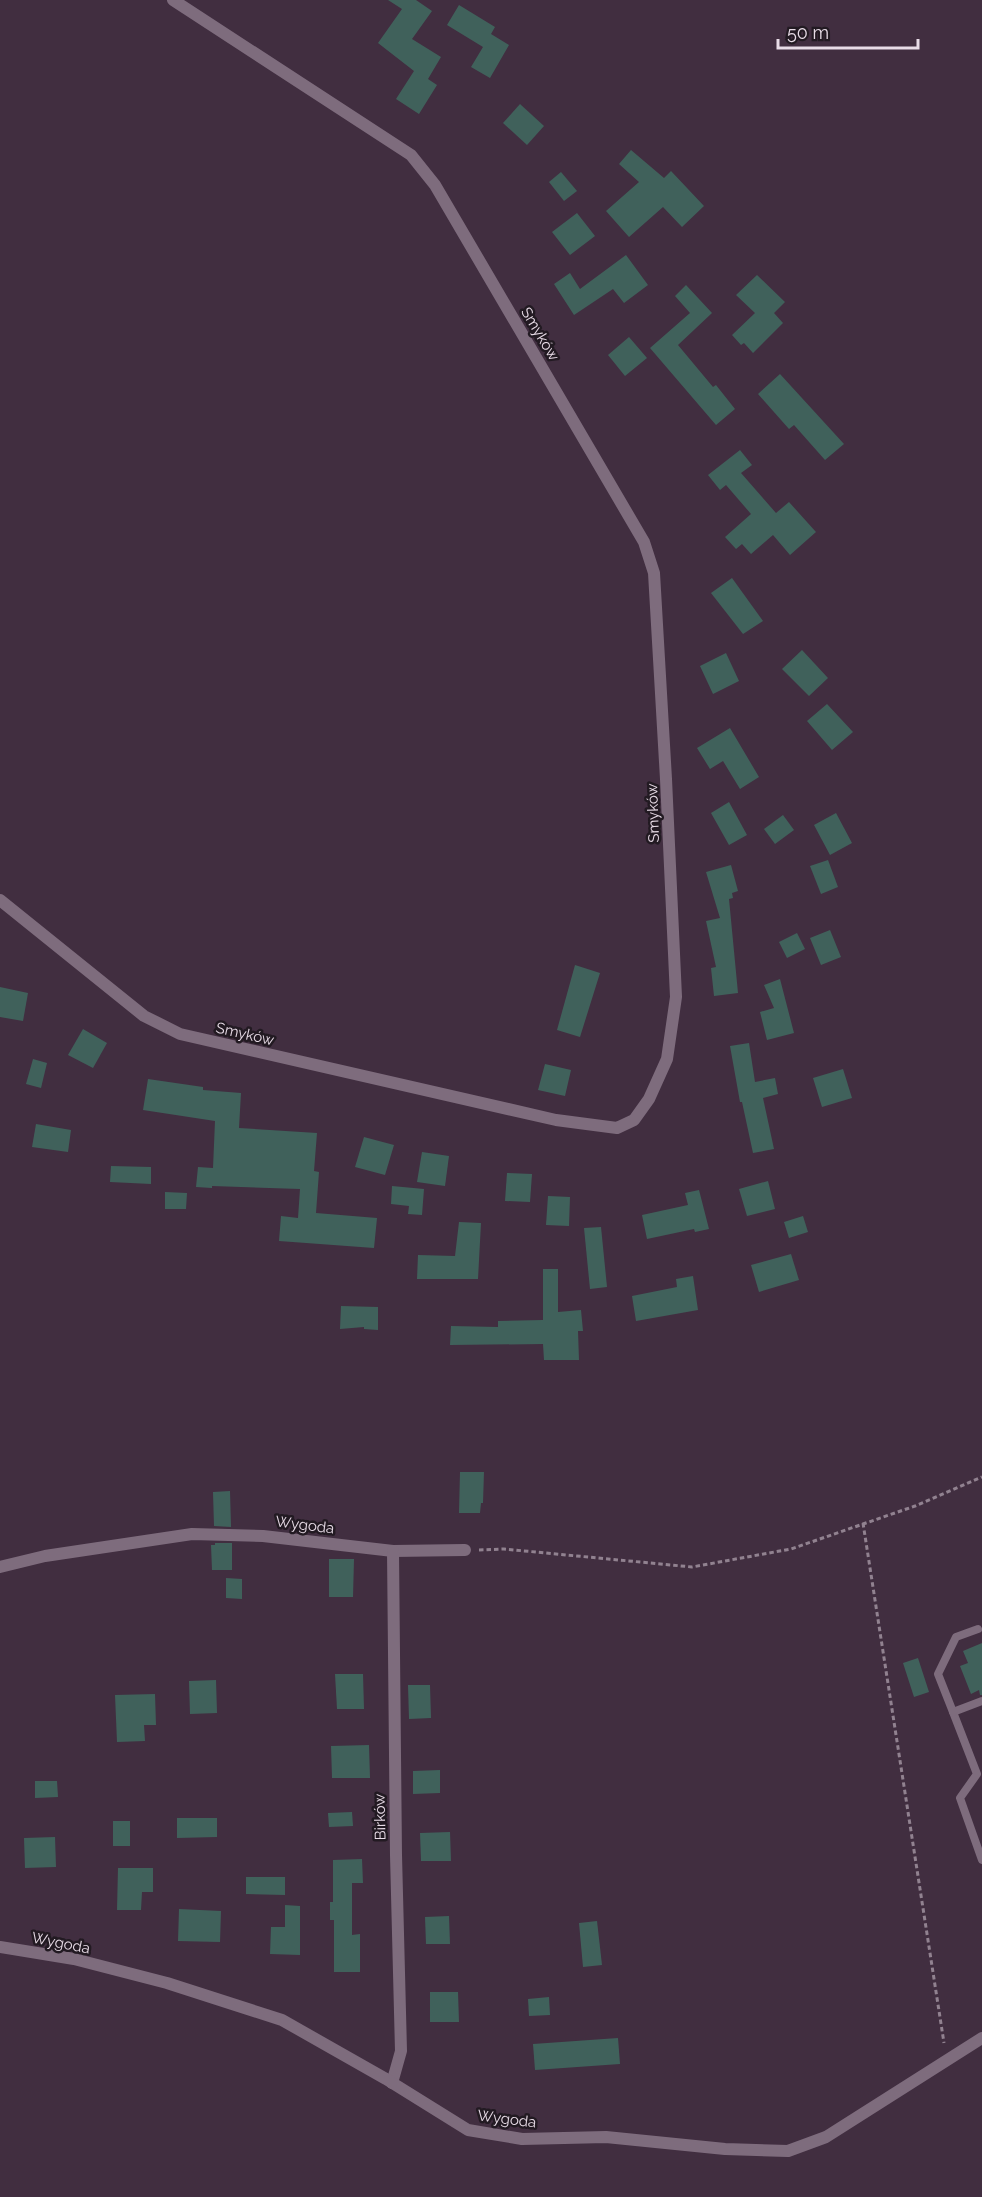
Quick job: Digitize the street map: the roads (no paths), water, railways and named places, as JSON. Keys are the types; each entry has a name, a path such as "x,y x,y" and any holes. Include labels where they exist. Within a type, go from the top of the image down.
{"street":[{"name":"Smyków","path":"0,900 144,1016 180,1034 556,1120 617,1128 634,1120 649,1099 667,1059 676,997 654,573 644,542 435,185 411,155 173,0"},
{"name":"Wygoda","path":"0,1567 45,1556 192,1534 263,1536 393,1551 465,1550"},
{"name":"Birków","path":"392,2083 401,2051 396,1855 393,1551"},
{"name":"Wygoda","path":"0,1947 74,1959 167,1983 282,2020 468,2130 522,2139 606,2138 725,2149 788,2151 826,2137 982,2038"}],"lane":[{"path":"978,1629 956,1637 938,1674 977,1774 960,1798 982,1860"},
{"path":"953,1712 982,1701"}]}
